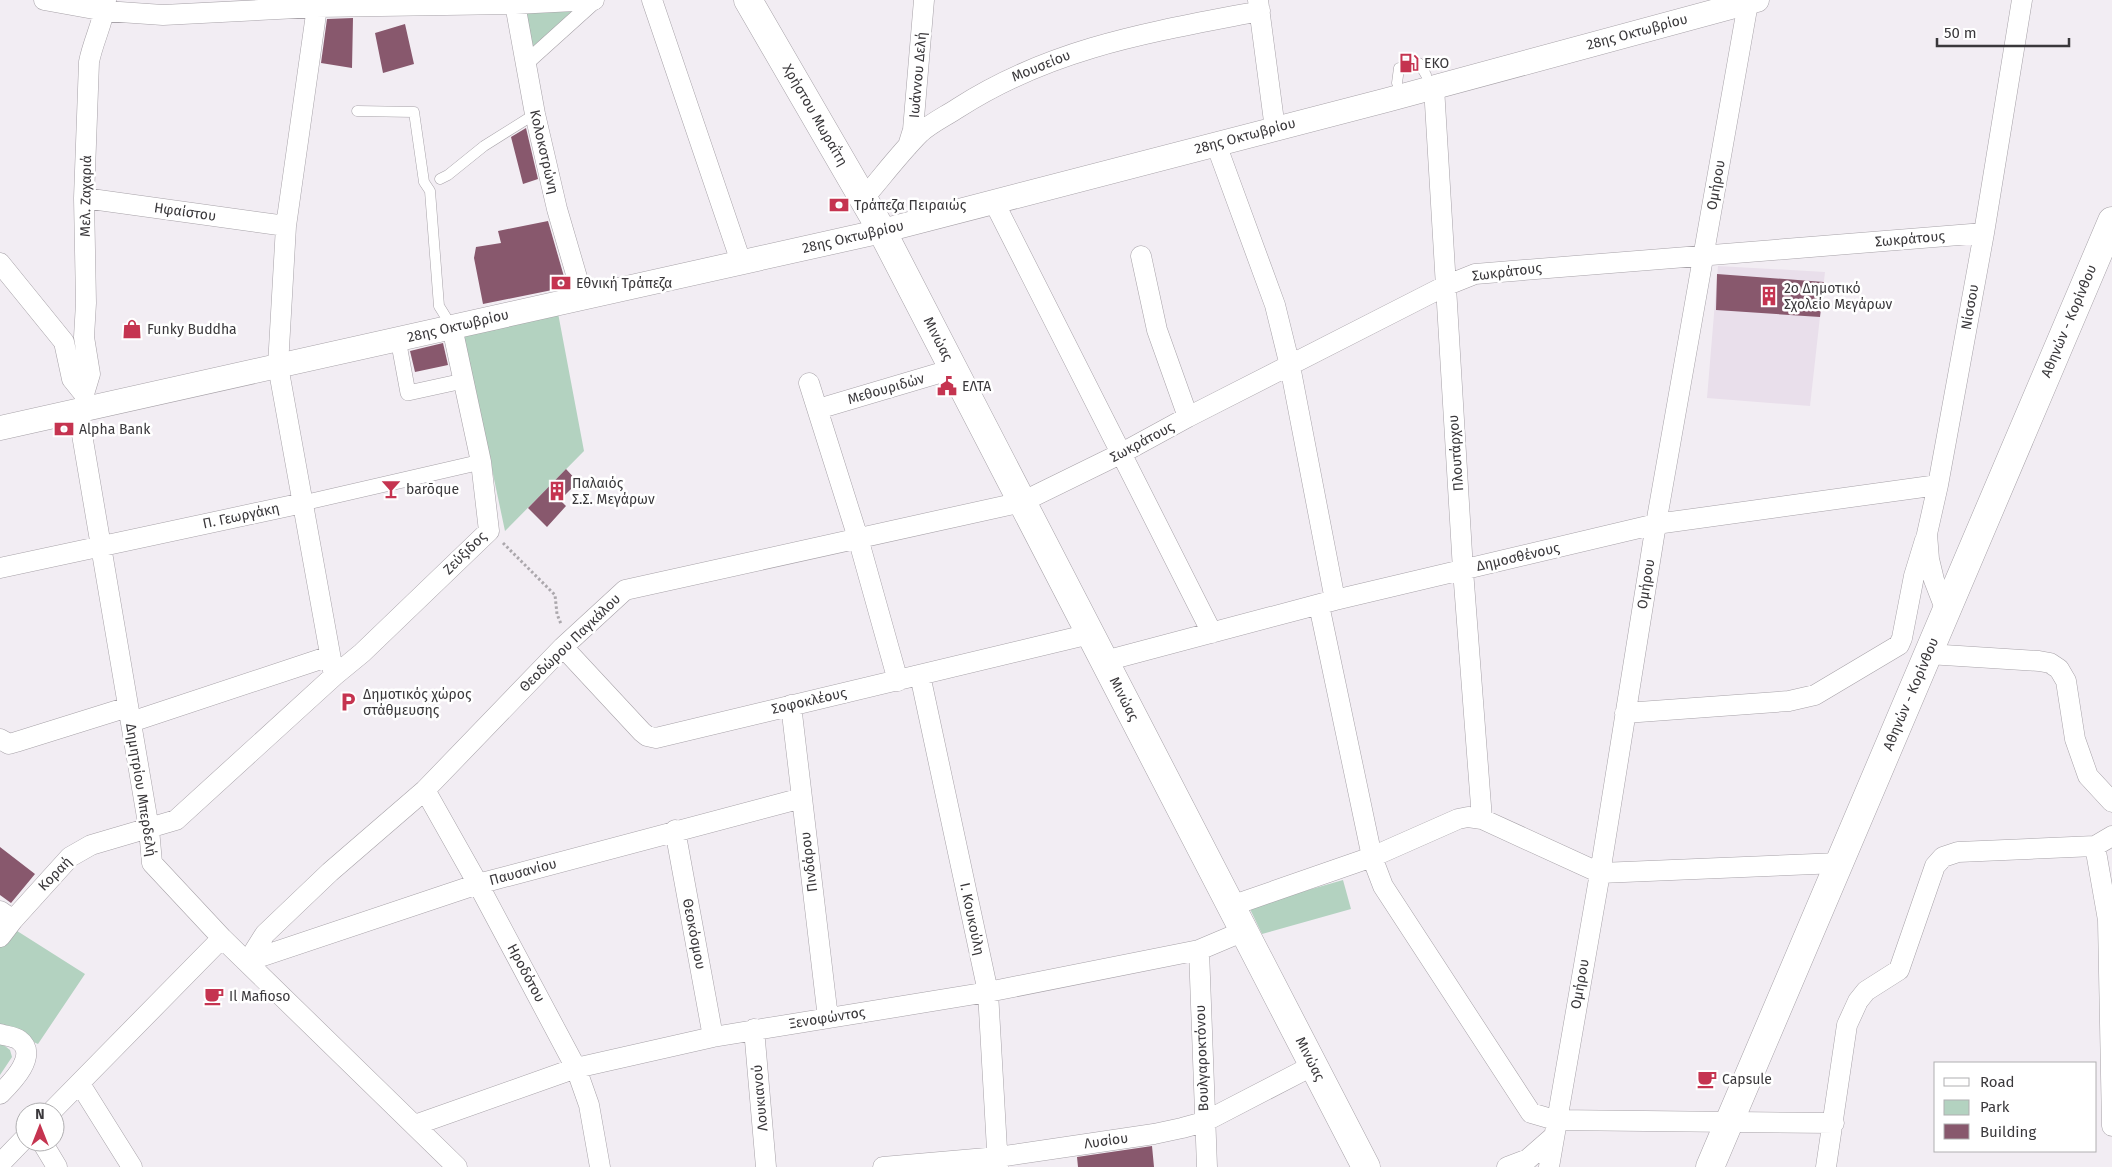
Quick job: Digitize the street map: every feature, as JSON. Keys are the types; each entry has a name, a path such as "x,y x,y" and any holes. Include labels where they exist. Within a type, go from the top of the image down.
{"main road":[{"name":"Χρήστου Μωραΐτη","path":"748,0 882,231"},
{"name":"Αθηνών - Κορίνθου","path":"1710,1167 2112,221"},
{"name":"Μινώας","path":"882,231 1366,1167"}],"street":[{"path":"44,0 163,14 318,3 514,4 595,0"},
{"path":"525,64 595,0"},
{"path":"652,0 742,262"},
{"name":"Ιωάννου Δελή","path":"907,148 913,130 924,0"},
{"name":"Νίσσου","path":"1946,611 1934,580 1929,560 1927,534 1938,485 1984,233 2022,0"},
{"name":"28ης Οκτωβρίου","path":"0,428 83,404 278,366 882,231 1275,129 1430,81 1752,1"},
{"name":"Ομήρου","path":"1549,1167 1554,1129 1600,873 1656,524 1703,256 1752,1"},
{"path":"318,3 300,113 286,226 278,366 334,676"},
{"name":"Κολοκοτρώνη","path":"514,4 535,114 557,209 583,298"},
{"path":"1261,4 1275,129"},
{"name":"Μουσείου","path":"863,199 921,132 996,86 1042,64 1113,42 1261,4"},
{"name":"Μελ. Ζαχαριά","path":"83,404 90,374 84,337 86,303 84,198 89,62 92,46 106,6"},
{"name":"Πλουτάρχου","path":"1430,81 1482,819"},
{"path":"1216,144 1273,296 1290,366 1327,602 1372,857 1383,886 1531,1114 1554,1129 1730,1121 1834,1122"},
{"name":"Ηφαίστου","path":"84,198 286,226"},
{"path":"994,202 1212,633"},
{"name":"Σωκράτους","path":"1022,502 1122,453 1188,417 1445,286 1475,274 1984,233"},
{"path":"1141,256 1157,330 1188,417"},
{"path":"0,263 64,342 72,378 83,404"},
{"name":"Ζεύξιδος","path":"150,829 176,820 334,676 362,653 489,531 481,462 452,327"},
{"path":"64,342 84,337"},
{"path":"398,339 408,393 463,381"},
{"name":"Μεθουριδών","path":"818,409 953,369"},
{"path":"809,383 858,538 898,681"},
{"name":"Δημητρίου Μπερδελή","path":"83,404 100,546 150,829 152,863 222,938 248,961 457,1167"},
{"name":"Π. Γεωργάκη","path":"0,568 303,503 481,462"},
{"name":"Δημοσθένους","path":"1105,661 1327,602 1656,524 1938,485"},
{"name":"Θεοδώρου Παγκάλου","path":"248,961 264,934 330,872 425,790 566,644 624,590 1022,502"},
{"path":"1625,712 1802,699 1815,695 1892,650 1902,638 1914,576 1927,534"},
{"name":"Σοφοκλέους","path":"566,644 648,736 656,738 1090,634"},
{"path":"1928,654 2039,661 2050,663 2059,669 2066,681 2075,739 2088,776 2112,802"},
{"path":"0,739 9,744 129,714 330,656"},
{"name":"Ι. Κουκούλη","path":"920,675 988,992 998,1162"},
{"name":"Πινδάρου","path":"791,705 828,1018"},
{"name":"Ηροδότου","path":"425,790 478,884 576,1068 589,1105 600,1167"},
{"name":"Παυσανίου","path":"248,961 478,884 675,830 802,798"},
{"path":"1231,906 1372,857 1458,819 1468,817 1482,819 1600,873 1839,863"},
{"name":"Κοραή","path":"0,937 6,916 70,857 91,845 150,829"},
{"name":"Θεοκόσμου","path":"675,830 713,1037"},
{"path":"1826,1167 1847,1025 1858,1001 1866,991 1899,970 1935,866 1944,857 1958,852 2103,841 2108,920 2112,1126"},
{"name":"Ξενοφώντος","path":"415,1125 576,1068 754,1029 988,992 1199,950 1244,931"},
{"path":"61,1102 222,938"},
{"name":"Βουλγαροκτόνου","path":"1199,950 1207,1167"},
{"name":"Λουκιανού","path":"754,1029 766,1167"},
{"path":"0,1034 20,1040 26,1049 24,1064 16,1078 0,1094"},
{"name":"Λυσίου","path":"883,1167 998,1162 1154,1134 1204,1122 1314,1065"},
{"path":"80,1084 132,1167"},
{"path":"1507,1167 1528,1159 1554,1129"},
{"path":"0,1164 15,1148"},
{"path":"48,1152 57,1167"}],"lane":[{"path":"357,111 414,112 424,182 430,190 439,306 452,327"},
{"path":"440,179 448,175 484,146 535,114"}],"path":[{"path":"489,531 555,595 556,614 566,644"}],"shaded area":[{"path":"1718,266 1825,272 1810,406 1707,398"}],"green space":[{"path":"524,4 576,11 533,47"},
{"path":"558,313 584,451 505,531 463,332"},
{"path":"1343,880 1351,909 1262,934 1249,907"},
{"path":"14,929 85,974 38,1044 0,1027 0,947"},
{"path":"0,1042 10,1050 12,1057 0,1075"}],"building":[{"path":"353,18 352,68 321,63 327,19"},
{"path":"405,24 414,64 383,73 375,33"},
{"path":"526,128 538,179 523,184 511,137"},
{"path":"548,221 567,287 483,304 474,258 476,247 501,243 498,231"},
{"name":"2ο Δημοτικό Σχολείο Μεγάρων","path":"1717,274 1824,282 1820,317 1716,310"},
{"path":"443,343 448,365 415,372 410,351"},
{"name":"Παλαιός Σ.Σ. Μεγάρων","path":"566,469 578,482 560,500 566,506 547,527 528,508"},
{"path":"0,847 35,874 11,903 0,895"},
{"path":"1152,1146 1154,1167 1078,1167 1077,1157"}],"place":[{"name":"EKO","path":"1409,63"},
{"name":"Τράπεζα Πειραιώς","path":"839,205"},
{"name":"Εθνική Τράπεζα","path":"561,283"},
{"name":"2ο Δημοτικό Σχολείο Μεγάρων","path":"1769,296"},
{"name":"Funky Buddha","path":"132,329"},
{"name":"ΕΛΤΑ","path":"947,386"},
{"name":"Alpha Bank","path":"64,429"},
{"name":"barōque","path":"391,489"},
{"name":"Παλαιός Σ.Σ. Μεγάρων","path":"557,491"},
{"name":"Δημοτικός χώρος στάθμευσης","path":"348,702"},
{"name":"Il Mafioso","path":"214,996"},
{"name":"Capsule","path":"1707,1079"}]}
